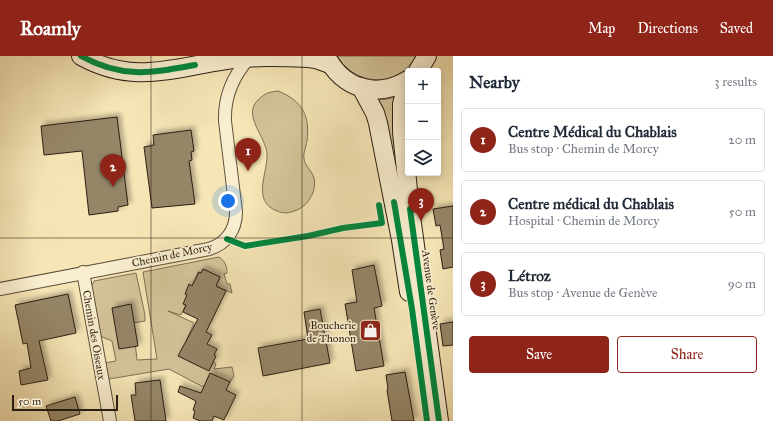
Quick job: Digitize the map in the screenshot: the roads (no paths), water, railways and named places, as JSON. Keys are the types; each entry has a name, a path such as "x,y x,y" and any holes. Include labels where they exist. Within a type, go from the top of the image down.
{"main road":[{"path":"81,56 109,68 140,73 157,72 241,58 308,58 328,60 340,76 361,88 381,90 405,81"},
{"name":"Avenue de Genève","path":"361,88 377,118 394,202 412,309 427,421"},
{"name":"Avenue de Genève","path":"405,92 402,104 402,132 410,209 438,421"}],"street":[{"name":"Chemin de Morcy","path":"0,289 209,249 219,245 230,235 234,226 236,212 225,121 225,108 227,96 238,72 241,58"},
{"name":"Chemin des Oiseaux","path":"83,272 110,421"}],"place":[{"name":"Centre Médical du Chablais","path":"248,171"},
{"name":"Centre médical du Chablais","path":"113,187"},
{"name":"Létroz","path":"421,221"},
{"name":"Boucherie de Thonon","path":"371,331"}]}
